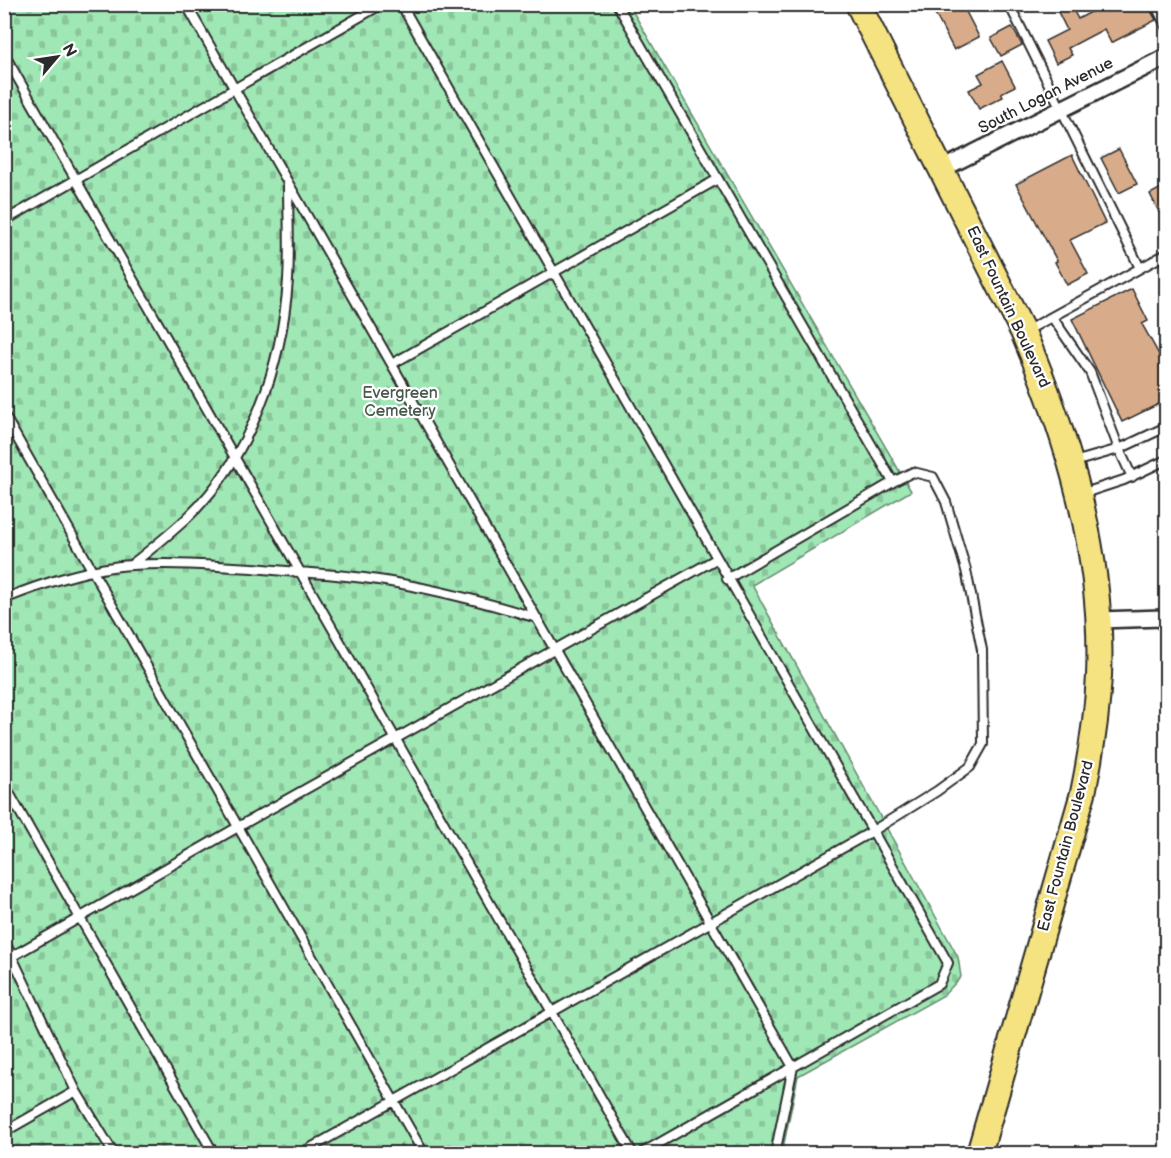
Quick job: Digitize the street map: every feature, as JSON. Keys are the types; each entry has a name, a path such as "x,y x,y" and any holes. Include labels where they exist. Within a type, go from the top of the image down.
{"main road":[{"name":"East Fountain Boulevard","path":"858,4 1023,332 1042,377 1079,494 1091,554 1098,620 1099,675 1093,744 1083,793 979,1154"}],"street":[{"name":"South Logan Avenue","path":"942,169 1167,57"},
{"path":"1098,620 1163,618 1167,625"}],"lane":[{"path":"186,4 793,1067 775,1154"},
{"path":"4,221 382,4"},
{"path":"401,4 871,832 948,963 939,984 640,1154"},
{"path":"617,4 893,482"},
{"path":"1009,4 1140,268"},
{"path":"1155,4 1167,26"},
{"path":"4,54 633,1154"},
{"path":"392,364 718,178"},
{"path":"130,565 188,517 215,485 235,457 269,382 283,321 288,279 288,182"},
{"path":"1023,332 1167,254"},
{"path":"1052,317 1090,372 1132,477"},
{"path":"4,415 424,1154"},
{"path":"1071,463 1119,449 1167,428"},
{"path":"1079,494 1132,477 1167,460"},
{"path":"300,1154 871,832 937,791 970,767 983,744 982,650 966,570 946,502 933,477 913,472 728,579"},
{"path":"8,959 716,559"},
{"path":"4,599 31,588 130,565 213,565 347,576 419,588 495,605 537,618"},
{"path":"4,784 214,1154"},
{"path":"4,940 8,959 76,1091 114,1154"},
{"path":"4,1132 76,1091"}],"green space":[{"name":"Evergreen Cemetery","path":"5,5 629,5 911,491 752,585 958,957 961,977 944,995 798,1076 782,1153 5,1154"}],"building":[{"path":"930,4 962,4 979,37 954,50"},
{"path":"1054,4 1070,4 1078,19 1106,4 1147,4 1156,20 1111,43 1104,29 1068,48 1072,55 1056,63 1045,41 1067,30"},
{"path":"1012,27 1022,45 1001,56 991,38"},
{"path":"1002,61 1015,86 1001,93 1003,97 979,109 969,90 983,83 978,74"},
{"path":"1119,149 1137,184 1119,193 1101,158"},
{"path":"1072,155 1105,223 1070,240 1088,274 1067,285 1055,262 1057,261 1016,184"},
{"path":"1167,185 1167,228 1150,194"},
{"path":"1132,289 1148,321 1142,324 1167,369 1167,400 1122,422 1072,319"}]}
